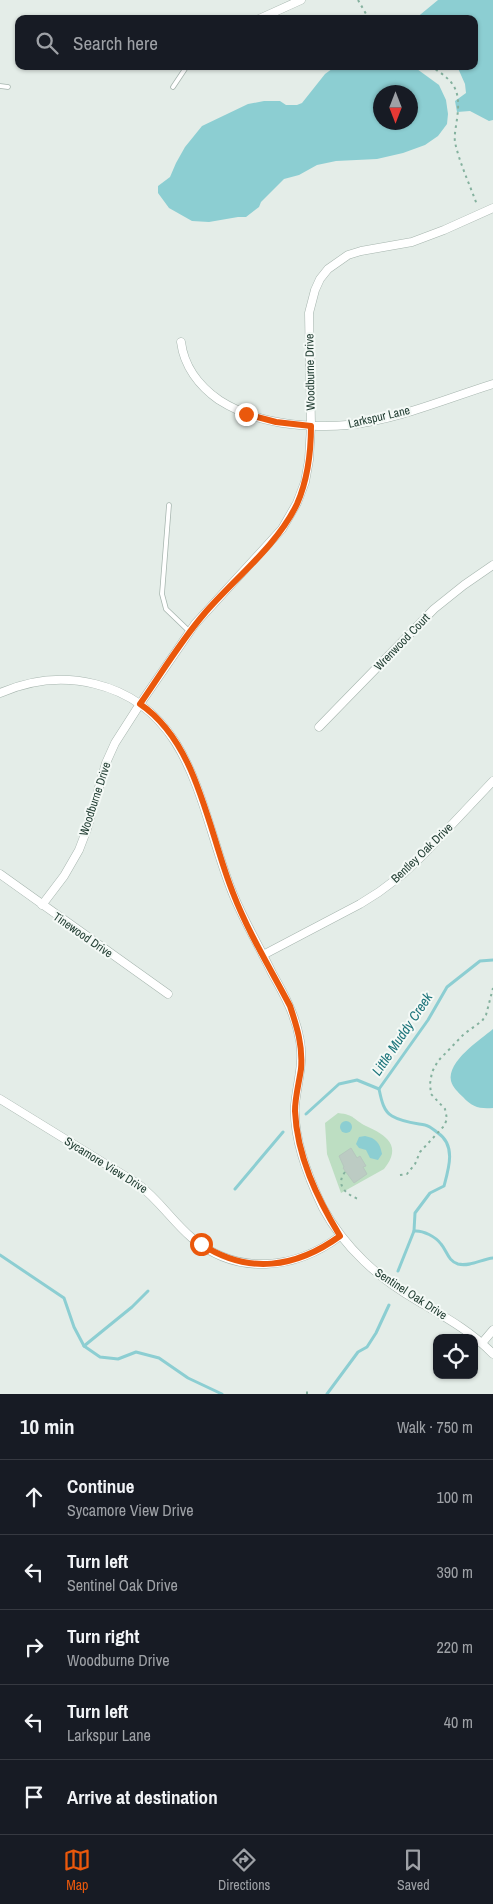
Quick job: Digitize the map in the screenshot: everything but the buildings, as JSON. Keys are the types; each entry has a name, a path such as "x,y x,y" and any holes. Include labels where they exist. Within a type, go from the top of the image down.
{"street":[{"path":"267,15 301,0"},
{"name":"Woodburne Drive","path":"42,906 64,876 78,850 87,829 106,763 140,704 190,632 215,601 270,543 290,516 305,482 309,460 311,426 309,314 315,290 328,269 348,255 420,239 493,208"},
{"name":"Larkspur Lane","path":"181,342 182,354 197,380 213,396 226,404 261,419 311,426 345,425 375,420 493,384"},
{"name":"Wrenwood Court","path":"319,727 434,609 493,565"},
{"name":"Sentinel Oak Drive","path":"0,692 30,682 61,679 84,681 113,689 140,704 158,718 168,730 188,763 232,892 290,1006 301,1043 301,1068 295,1109 296,1123 304,1159 316,1193 340,1236 370,1267 416,1300 446,1316 482,1343 493,1354"},
{"name":"Bentley Oak Drive","path":"263,955 360,904 403,874 493,781"},
{"name":"Tinewood Drive","path":"0,874 42,906 168,994"},
{"name":"Sycamore View Drive","path":"0,1099 138,1184 159,1201 192,1238 222,1256 253,1264 284,1263 312,1254 340,1236"},
{"path":"482,1343 493,1330"}],"lane":[{"path":"173,87 184,70"},
{"path":"0,86 8,87"},
{"path":"169,505 162,594 166,609 190,632"}],"path":[{"path":"358,0 367,15"},
{"path":"437,70 453,82 457,98 458,115 455,142 480,213"},
{"path":"400,1175 407,1174 415,1164 420,1152 444,1126 447,1114 431,1094 432,1072 438,1061 464,1034 486,1015 493,988"},
{"path":"345,1172 341,1183 343,1190 348,1195 358,1199"},
{"path":"307,1388 307,1394"}],"green space":[{"path":"338,1113 351,1116 380,1133 390,1142 392,1148 390,1161 384,1169 341,1193 327,1154 325,1123"}],"water":[{"path":"438,0 493,0 493,120 489,121 470,111 457,112 455,101 466,93 465,84 459,70 478,70 478,15 420,15"},
{"path":"330,70 418,70 439,85 446,100 448,114 447,124 438,136 425,145 403,153 377,159 336,161 317,165 299,175 284,179 261,202 259,207 246,217 209,222 192,221 169,208 158,193 158,186 170,177 185,147 202,126 248,104 280,101 286,105 302,103 325,74"},
{"path":"493,1029 493,1108 480,1108 470,1103 456,1090 451,1081 451,1073 459,1059"},
{"path":"348,1121 351,1122 351,1132 344,1133 341,1132 340,1125 341,1122"},
{"path":"359,1137 372,1138 379,1144 382,1154 378,1160 370,1158 366,1150 359,1148 356,1144"}],"waterway":[{"name":"Little Muddy Creek","path":"398,1271 414,1231 415,1213 430,1193 444,1186 450,1157 444,1138 430,1127 400,1120 389,1114 383,1104 379,1089 428,1020 447,987 480,961 493,960"},
{"path":"306,1114 339,1084 357,1080 379,1089"},
{"path":"235,1189 283,1132"},
{"path":"414,1231 429,1234 439,1241 455,1263 462,1265 493,1258"},
{"name":"Little Muddy Creek","path":"0,1255 64,1298 74,1327 84,1346 100,1357 118,1359 136,1352 159,1358 188,1378 222,1394"},
{"path":"84,1346 132,1307 148,1291"},
{"name":"Little Muddy Creek","path":"327,1394 358,1352 367,1347 389,1305"}],"route":[{"path":"201,1244 222,1256 234,1260 246,1263 271,1264 284,1263 312,1254 340,1236 323,1207 308,1174 296,1123 295,1109 301,1068 301,1043 290,1006 232,892 188,763 168,730 158,718 140,704 195,624 282,529 297,503 305,482 311,445 311,426 276,422 246,414"}]}
